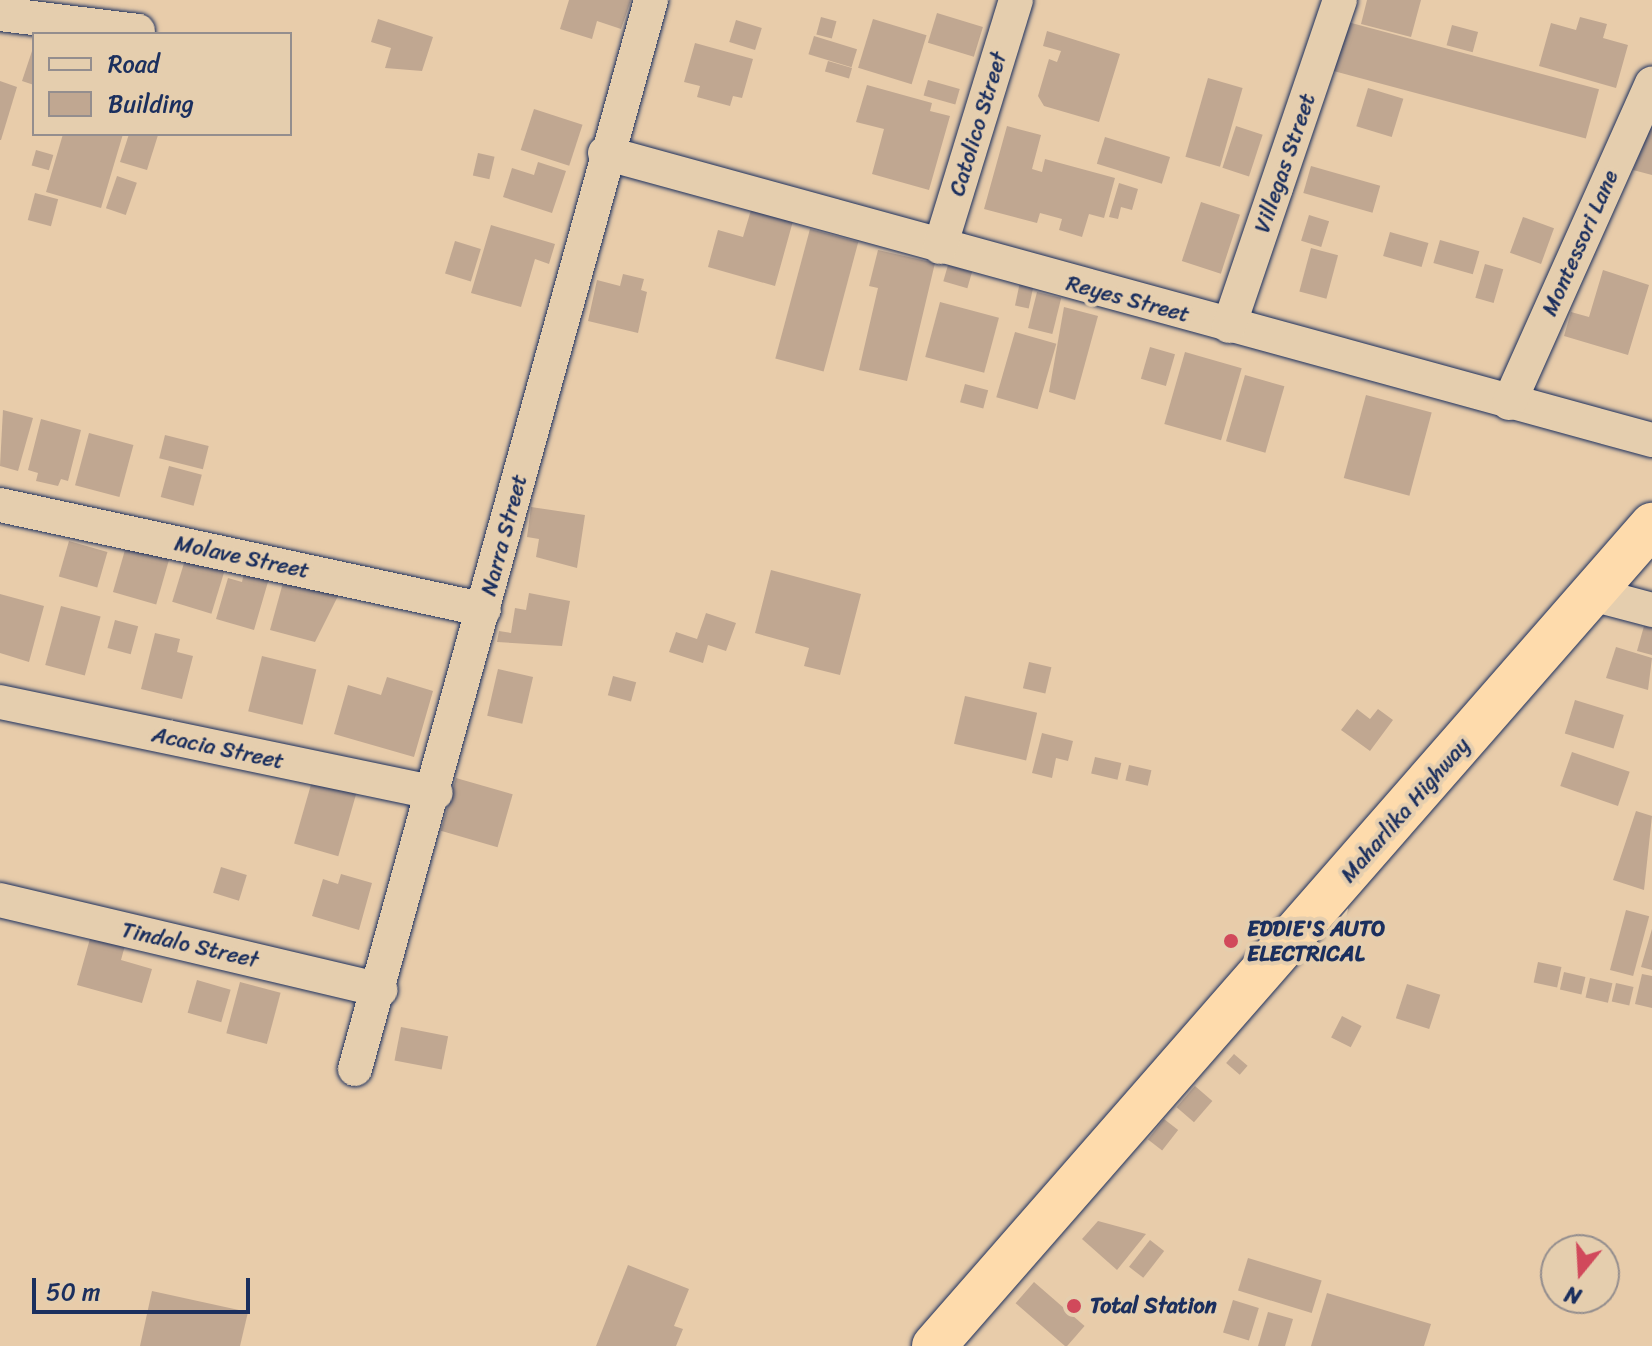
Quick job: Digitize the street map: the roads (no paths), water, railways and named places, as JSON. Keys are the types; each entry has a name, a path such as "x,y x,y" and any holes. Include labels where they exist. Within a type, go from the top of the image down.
{"highway":[{"name":"Maharlika Highway","path":"934,1346 1652,525"}],"street":[{"name":"Narra Street","path":"355,1069 381,990 436,793 605,153 651,0"},
{"name":"Catolico Street","path":"940,247 1016,0"},
{"name":"Villegas Street","path":"1229,326 1340,0"},
{"path":"0,14 138,31"},
{"name":"Montessori Lane","path":"1509,403 1652,83"},
{"name":"Reyes Street","path":"605,153 1652,440"},
{"name":"Molave Street","path":"0,505 484,610"},
{"path":"1592,594 1652,610"},
{"name":"Acacia Street","path":"0,702 436,793"},
{"name":"Tindalo Street","path":"0,900 381,990"}],"place":[{"name":"EDDIE'S AUTO ELECTRICAL","path":"1231,941"},
{"name":"Total Station","path":"1074,1306"}]}
